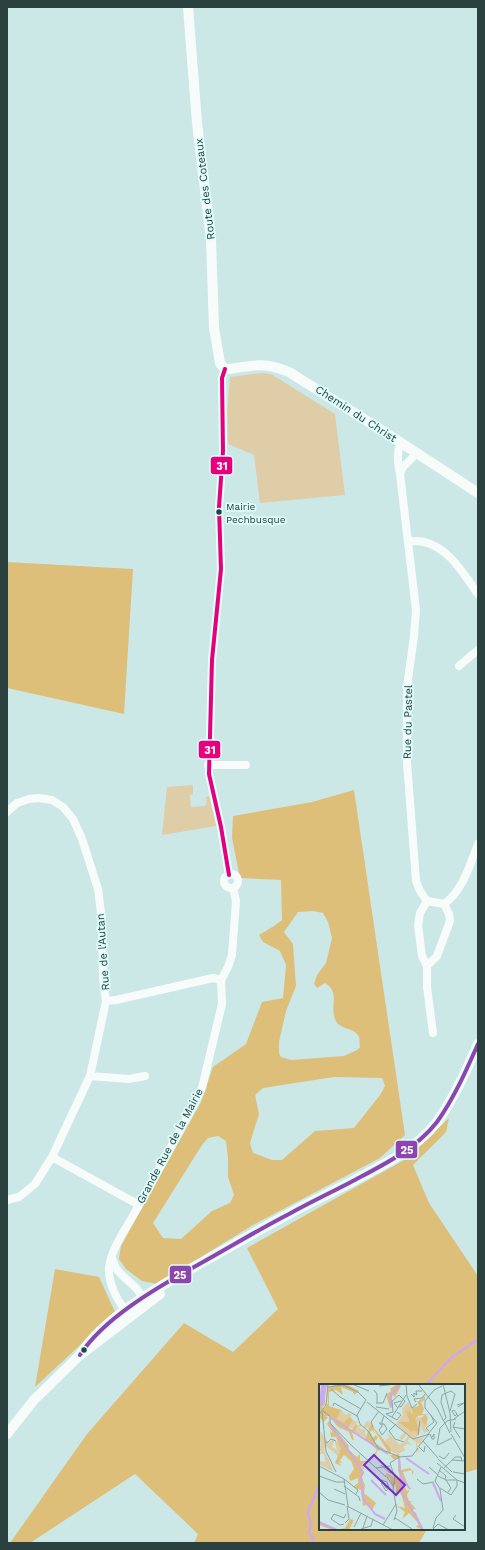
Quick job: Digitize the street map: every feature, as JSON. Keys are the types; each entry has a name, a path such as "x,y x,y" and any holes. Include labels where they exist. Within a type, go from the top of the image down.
{"street":[{"name":"Route des Coteaux","path":"188,7 197,123 211,240 214,328 220,363 225,369"},
{"name":"Chemin du Christ","path":"225,369 255,364 264,364 279,368 306,382 478,493"},
{"name":"Grande Rue de la Mairie","path":"129,1312 118,1300 109,1273 115,1247 197,1100 202,1088 222,1004 221,980 232,955 236,901 233,888 226,887 224,883 225,877 229,875 222,827 208,765 212,660 221,569 219,507 223,451 222,378 225,369"},
{"name":"Rue du Pastel","path":"402,443 398,452 398,463 416,610 407,687 407,762 416,881 420,891 427,901"},
{"path":"400,474 403,467 416,453"},
{"path":"408,541 425,542 447,554 459,567 478,594"},
{"path":"459,666 478,650"},
{"path":"208,765 246,765"},
{"name":"Rue de l'Autan","path":"7,812 17,803 29,799 39,798 52,800 63,807 73,820 82,839 98,889 102,921 103,978 106,1001 90,1076 52,1157 35,1184 19,1197 7,1200"},
{"path":"433,1033 427,987 427,966 422,956 418,925 420,913 427,901 444,904 451,899 460,886 478,844"},
{"path":"427,966 437,956 450,921 449,914 444,904"},
{"path":"106,1001 213,978 221,980"},
{"path":"142,1303 154,1290 259,1230 371,1172 413,1144 436,1122 452,1099 478,1044"},
{"path":"90,1076 129,1079 146,1076"},
{"path":"52,1157 139,1205"},
{"path":"112,1258 120,1274 144,1290 154,1290"},
{"path":"7,1434 34,1400 80,1355 129,1312 175,1284 194,1267"},
{"path":"136,1286 142,1303"},
{"path":"7,1425 22,1408 34,1400"}],"shaded area":[{"path":"262,373 271,374 335,414 345,495 260,503 254,455 228,444 227,411 230,377"},
{"path":"7,562 133,569 124,714 7,688"},
{"path":"193,785 193,794 190,795 191,807 205,806 207,802 206,797 209,796 216,826 162,835 167,787"},
{"path":"354,790 405,1135 380,1158 253,1225 157,1284 142,1281 126,1269 119,1259 121,1246 201,1102 213,1067 246,1044 262,1002 283,998 286,965 280,951 263,942 259,935 282,920 281,880 240,878 232,838 233,816 312,802","holes":["313,911 323,913 328,922 332,938 326,963 317,975 314,984 317,988 325,983 330,987 333,995 335,1019 339,1025 357,1034 360,1047 344,1056 291,1060 281,1057 279,1053 279,1042 286,1011 296,986 293,944 284,932 298,912","334,1077 382,1078 385,1086 380,1095 354,1128 315,1131 282,1160 272,1160 253,1153 250,1143 259,1114 255,1095 263,1088","218,1136 226,1141 228,1177 234,1195 230,1203 212,1211 181,1239 163,1238 153,1223 202,1145 208,1138"]},
{"path":"449,1118 446,1132 413,1165 429,1203 478,1276 478,1469 465,1473 465,1384 319,1384 319,1530 426,1530 419,1543 194,1543 198,1534 135,1474 30,1543 10,1543 87,1434 184,1323 233,1352 278,1309 247,1248 406,1159"},
{"path":"55,1269 99,1277 116,1314 104,1323 35,1387"}],"waterway":[{"path":"427,1384 451,1358 478,1339"},
{"path":"311,1543 314,1540 309,1532 311,1525 308,1512 319,1485"}],"transit line":[{"name":"31","path":"225,369 222,378 223,451 219,507 221,569 212,660 209,774 221,827 229,875"},
{"name":"25","path":"80,1355 102,1329 131,1305 179,1275 265,1227 386,1163 408,1149 437,1122 459,1084 478,1044"}],"place":[{"name":"Mairie Pechbusque","path":"219,512"}]}
